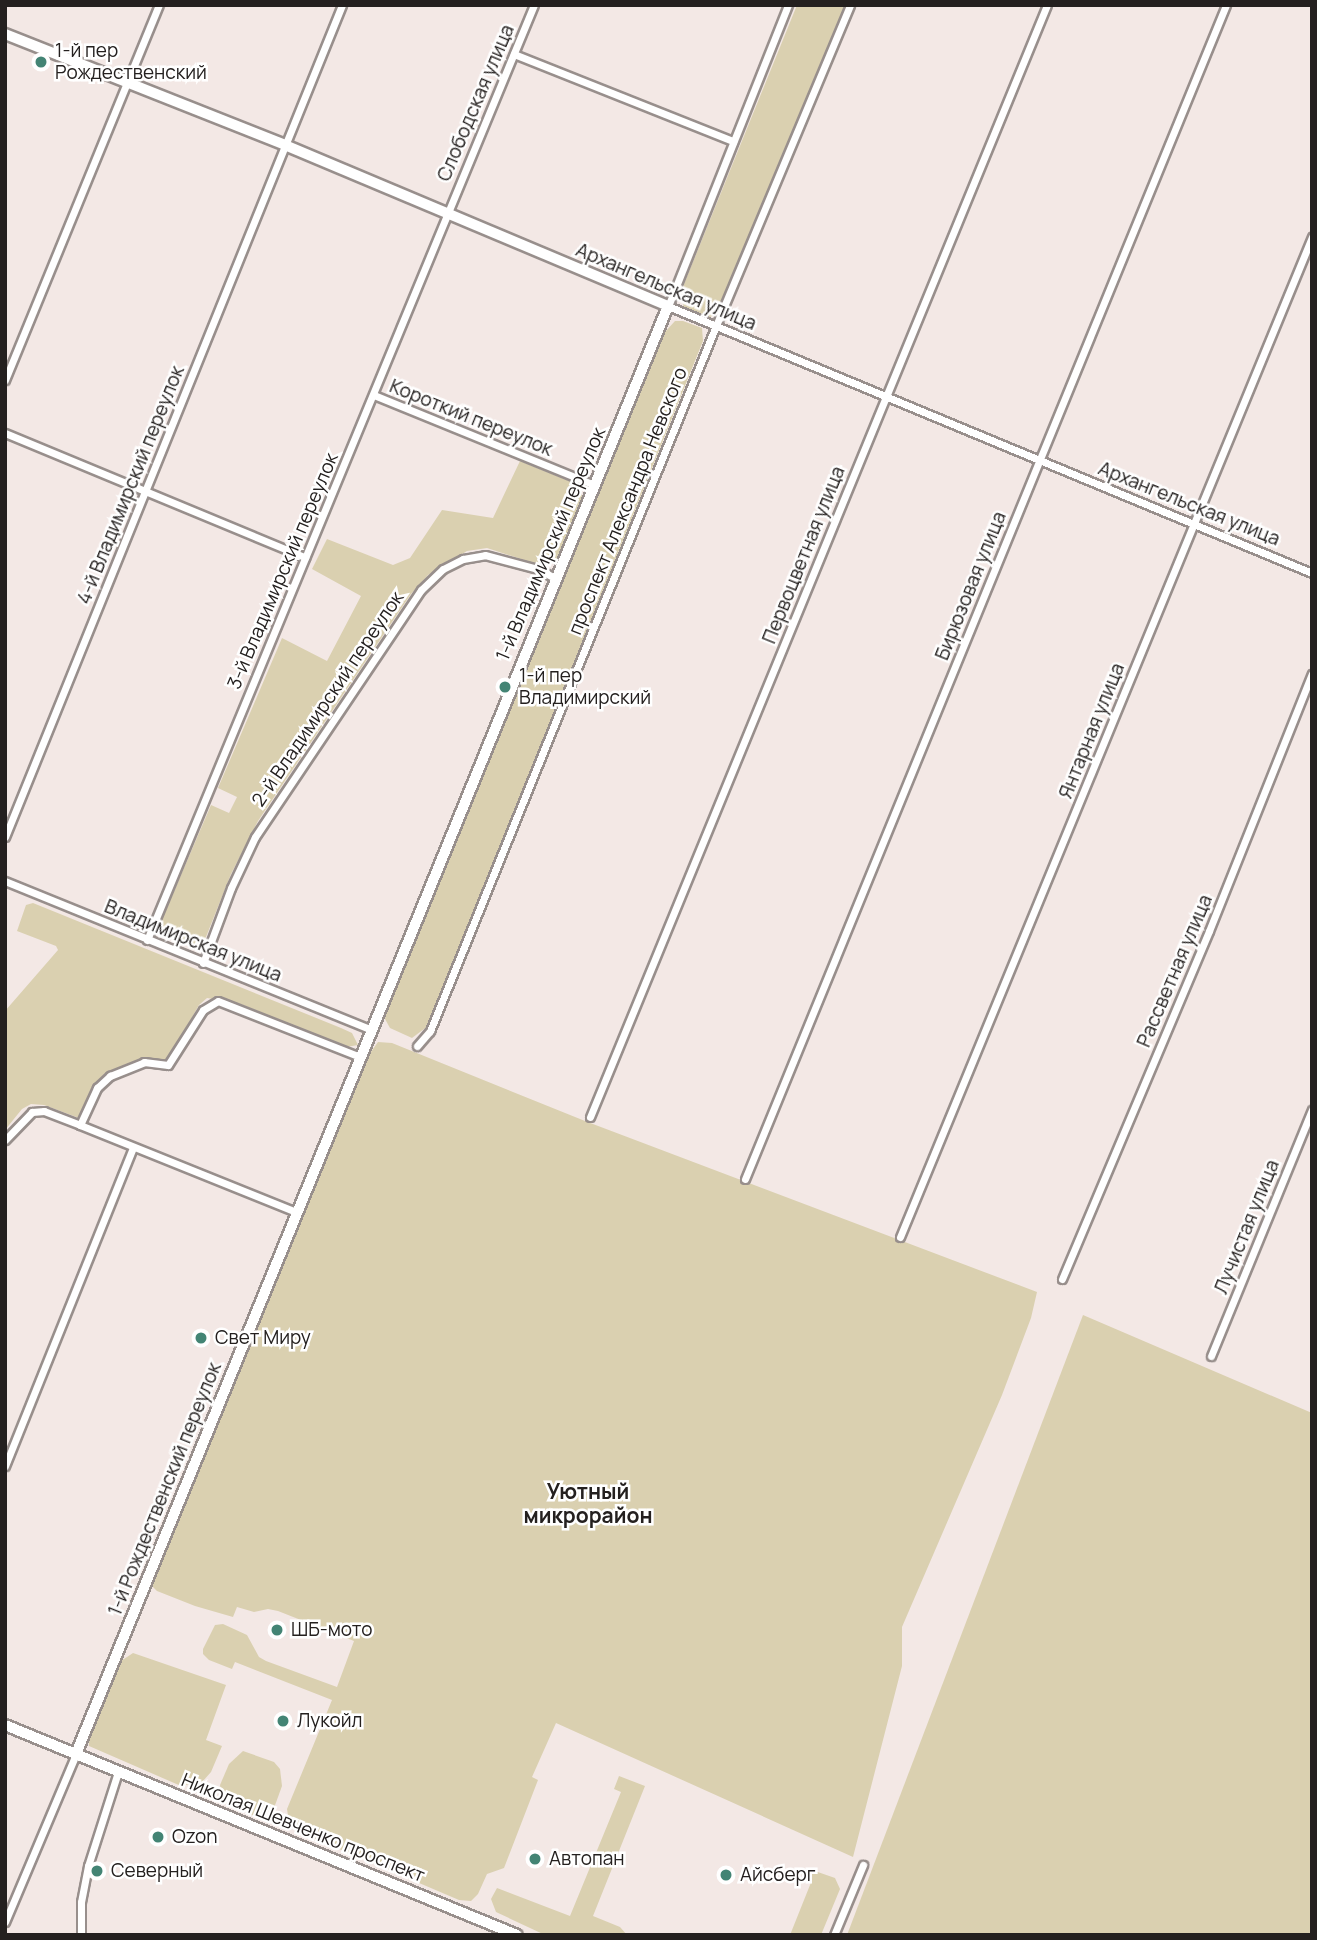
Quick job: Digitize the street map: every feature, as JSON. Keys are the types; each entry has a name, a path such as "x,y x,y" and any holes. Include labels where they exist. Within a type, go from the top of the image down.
{"main road":[{"name":"Николая Шевченко проспект","path":"5,1725 517,1935"}],"street":[{"path":"5,380 159,5"},
{"name":"4-й Владимирский переулок","path":"5,837 342,5"},
{"name":"Слободская улица","path":"447,213 534,5"},
{"path":"668,306 788,5"},
{"name":"проспект Александра Невского","path":"417,1046 430,1031 715,328 850,5"},
{"name":"Первоцветная улица","path":"590,1117 1047,5"},
{"name":"Бирюзовая улица","path":"745,1179 1226,5"},
{"name":"Архангельская улица","path":"5,34 285,145 715,328 1312,573"},
{"path":"514,54 733,141"},
{"name":"3-й Владимирский переулок","path":"148,940 447,213"},
{"name":"Янтарная улица","path":"900,1237 1312,237"},
{"name":"1-й Владимирский переулок","path":"370,1029 668,306"},
{"name":"Короткий переулок","path":"374,395 595,485"},
{"path":"5,433 305,557"},
{"name":"2-й Владимирский переулок","path":"203,963 231,888 255,837 421,590 443,569 463,559 485,555 526,565 555,578"},
{"name":"Рассветная улица","path":"1062,1279 1209,931 1312,674"},
{"name":"Владимирская улица","path":"5,881 370,1029"},
{"path":"80,1125 97,1088 110,1076 144,1062 168,1065 175,1059 203,1010 218,1001 360,1057"},
{"name":"1-й Рождественский переулок","path":"5,1922 76,1754 370,1029"},
{"name":"Лучистая улица","path":"1211,1356 1312,1110"},
{"path":"5,1140 32,1112 44,1111 296,1212"},
{"path":"5,1466 133,1148"},
{"path":"81,1935 81,1902 88,1866 118,1772"},
{"path":"834,1935 863,1865"}],"shaded area":[{"path":"797,5 846,5 716,314 706,319 684,308 680,294"},
{"path":"675,321 702,328 703,341 428,1026 412,1038 390,1028 385,1019 386,1008 665,332"},
{"path":"520,461 574,483 581,492 583,500 556,560 549,566 540,565 487,548 467,551 428,575 411,594 258,821 231,874 202,947 196,948 163,935 158,930 160,924 211,805 229,813 237,797 218,788 282,638 327,661 361,596 312,569 327,539 393,565 410,558 442,510 493,518"},
{"path":"33,903 341,1028 352,1033 358,1045 346,1047 238,1003 207,998 199,1005 168,1060 142,1059 105,1076 91,1091 79,1118 44,1105 31,1104 22,1109 5,1130 5,1011 58,950 56,946 17,931 26,905"},
{"path":"378,1042 392,1043 585,1121 1037,1292 1031,1318 1002,1395 902,1627 902,1666 853,1857 556,1723 532,1777 538,1780 504,1868 487,1874 478,1894 471,1901 459,1900 290,1828 287,1809 332,1700 235,1662 232,1669 209,1660 203,1654 203,1649 215,1625 223,1624 247,1635 259,1657 266,1661 337,1687 354,1641 278,1611 268,1609 254,1612 237,1607 233,1617 195,1606 157,1591 152,1586 254,1329 368,1056"},
{"path":"1083,1315 1312,1413 1312,1935 847,1935"},
{"path":"133,1653 226,1685 206,1740 222,1746 211,1772 203,1781 181,1786 89,1746 88,1735 118,1663"},
{"path":"243,1751 274,1762 280,1769 282,1786 274,1808 265,1815 252,1815 228,1805 222,1797 220,1785 229,1764"},
{"path":"619,1776 645,1786 593,1916 620,1927 627,1935 545,1935 496,1912 491,1899 497,1888 570,1916 621,1792 614,1789"},
{"path":"812,1870 835,1878 840,1889 821,1935 790,1935 812,1880 805,1876"}],"place":[{"name":"1-й пер Рождественский","path":"41,62"},
{"name":"1-й пер Владимирский","path":"505,687"},
{"name":"Свет Миру","path":"201,1338"},
{"name":"ШБ-мото","path":"277,1630"},
{"name":"Лукойл","path":"283,1721"},
{"name":"Ozon","path":"158,1837"},
{"name":"Автопан","path":"535,1859"},
{"name":"Северный","path":"97,1871"},
{"name":"Айсберг","path":"726,1875"}],"district":[{"name":"Уютный микрорайон","path":"588,1503"}]}
